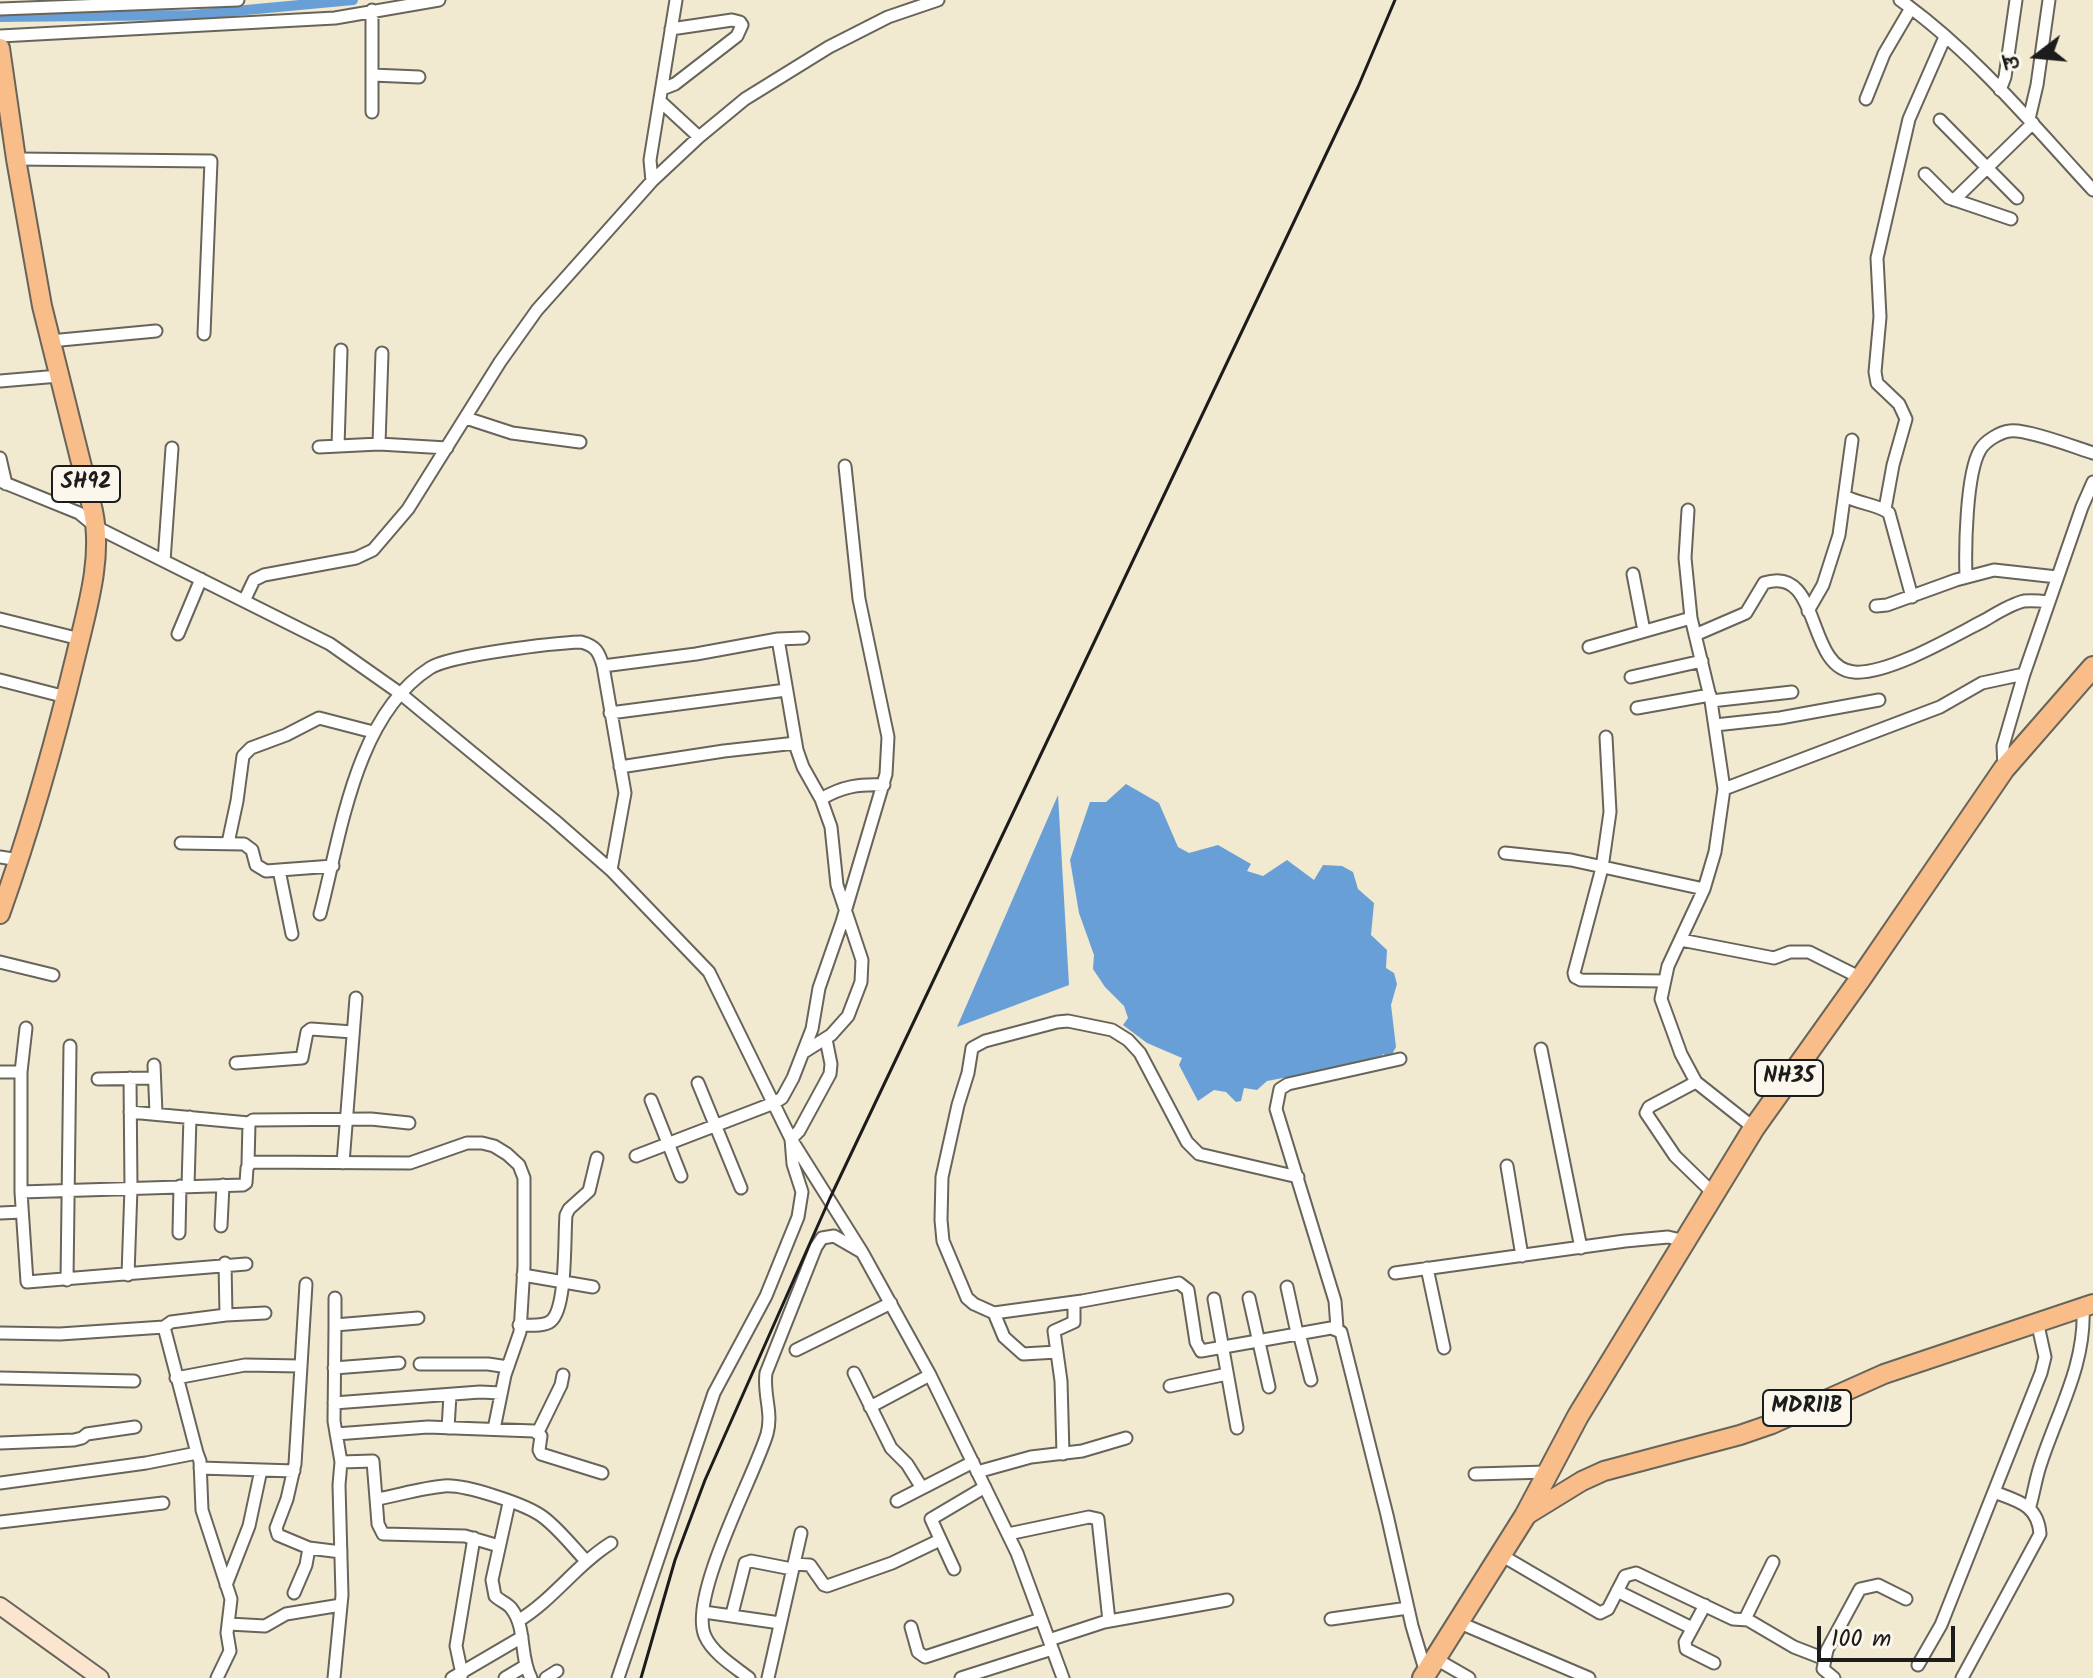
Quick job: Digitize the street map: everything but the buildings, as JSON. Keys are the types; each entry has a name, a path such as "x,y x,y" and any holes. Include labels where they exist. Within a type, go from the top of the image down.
{"highway":[{"name":"NH35","path":"1428,1670 1525,1516 1547,1472 1754,1128 2004,769 2093,667"}],"main road":[{"name":"SH92","path":"0,48 10,153 50,341 96,527 95,561 66,697 10,858 0,914"},
{"name":"MDR11B","path":"1525,1516 1565,1490 1604,1471 1751,1431 1884,1374 2088,1306"}],"street":[{"path":"0,9 238,0"},
{"path":"0,36 335,18 439,0"},
{"path":"652,181 650,160 676,0"},
{"path":"244,601 254,580 264,575 356,558 373,550 408,509 537,310 618,216 699,137 745,99 829,47 888,17 938,0"},
{"path":"1900,0 1945,37 2000,90 2093,190"},
{"path":"2000,90 2005,77 2016,0"},
{"path":"1954,200 2031,121 2049,0"},
{"path":"1866,99 1880,62 1911,8"},
{"path":"372,10 372,112"},
{"path":"661,95 737,36 742,25 732,20 671,29"},
{"path":"1885,509 1906,419 1899,404 1877,383 1875,372 1880,317 1877,258 1909,119 1945,37"},
{"path":"372,75 419,77"},
{"path":"661,95 699,137"},
{"path":"1940,120 2017,198"},
{"path":"10,153 211,161 204,334"},
{"path":"1925,174 1942,193 1954,200 2011,219"},
{"path":"50,341 156,331"},
{"path":"338,446 341,350"},
{"path":"379,444 382,353"},
{"path":"0,381 59,376"},
{"path":"466,418 499,431 580,442"},
{"path":"1966,577 1968,509 1975,464 1982,446 2007,431 2019,430 2093,453"},
{"path":"1808,611 1823,585 1839,535 1852,440"},
{"path":"319,447 379,444 447,448"},
{"path":"164,561 172,448"},
{"path":"0,458 3,482 79,513 96,527 330,644 401,694 611,870 709,972 791,1139 862,1252 930,1375 1008,1534 1063,1678"},
{"path":"636,1156 782,1098 812,1029 819,988 884,785 888,737 859,599 845,466"},
{"path":"2004,769 2003,746 2024,674 2093,482"},
{"path":"1845,496 1867,506 1885,509 1891,517 1912,597"},
{"path":"1688,510 1685,558 1691,618 1710,698 1724,789 1715,852 1704,889 1664,981 1662,1007 1696,1082 1754,1128"},
{"path":"1876,606 1912,597 1966,577 2003,569 2057,577"},
{"path":"1633,574 1644,631"},
{"path":"178,634 201,579"},
{"path":"1695,635 1746,613 1760,586 1773,580 1792,583 1801,595 1834,664 1848,672 1860,673 1892,665 2019,603 2049,602"},
{"path":"1589,647 1691,618"},
{"path":"0,619 80,639"},
{"path":"603,666 778,639 803,638"},
{"path":"778,639 796,743 803,767 821,799 831,827 837,885 859,946 861,982 848,1016 826,1039 803,1052"},
{"path":"320,914 357,773 373,732 401,694 432,667 447,660 581,642 593,645 603,666 625,793 611,870"},
{"path":"1631,677 1702,661"},
{"path":"1724,789 1940,707 1982,683 2024,674"},
{"path":"0,680 66,697"},
{"path":"610,713 786,690"},
{"path":"1637,708 1710,698 1792,692"},
{"path":"1715,725 1780,718 1879,700"},
{"path":"228,843 240,767 243,756 251,748 319,718 373,732"},
{"path":"1606,737 1610,812 1602,868 1575,977 1582,980 1664,981"},
{"path":"620,767 796,743"},
{"path":"821,799 837,789 854,784 884,785"},
{"path":"181,843 250,846 261,870 333,866"},
{"path":"1505,853 1571,860 1704,889"},
{"path":"279,870 292,934"},
{"path":"1681,940 1774,958 1790,952 1809,952 1861,978"},
{"path":"0,962 53,975"},
{"path":"343,1163 356,998"},
{"path":"1298,1177 1199,1154 1187,1142 1140,1053 1128,1040 1112,1030 1068,1021 1057,1022 976,1044 970,1054 942,1177 943,1241 967,1298 994,1313 1183,1284 1188,1290 1201,1351 1337,1328"},
{"path":"26,1028 21,1072 21,1192 27,1282 128,1275 225,1263 246,1264"},
{"path":"236,1063 302,1058 307,1032 311,1029 353,1032"},
{"path":"618,1678 714,1393 766,1296 798,1217 802,1192 793,1164 791,1139 799,1131 830,1074 826,1039"},
{"path":"67,1280 70,1046"},
{"path":"1541,1049 1581,1248"},
{"path":"1400,1059 1288,1084 1280,1089 1276,1109 1335,1301 1337,1328 1344,1338 1408,1608 1428,1670 1469,1678"},
{"path":"0,1072 21,1072"},
{"path":"98,1079 130,1078 154,1072 156,1113"},
{"path":"128,1275 130,1078"},
{"path":"1696,1082 1649,1107 1646,1113 1675,1156 1713,1193"},
{"path":"698,1083 741,1188"},
{"path":"651,1100 681,1176"},
{"path":"130,1112 249,1123 262,1119 371,1119 409,1123"},
{"path":"179,1233 190,1117"},
{"path":"21,1192 246,1183 249,1123"},
{"path":"248,1164 410,1163 467,1143 494,1146 519,1165 524,1178 519,1325 494,1429"},
{"path":"519,1325 552,1321 562,1298 566,1215 589,1191 597,1158"},
{"path":"1507,1166 1522,1256"},
{"path":"221,1226 223,1185"},
{"path":"0,1213 22,1212"},
{"path":"749,1678 709,1644 702,1626 718,1552 757,1464 771,1421 764,1382 766,1373 816,1247 822,1238 834,1236 862,1252"},
{"path":"1395,1273 1668,1237 1685,1241"},
{"path":"225,1263 226,1315"},
{"path":"1427,1268 1444,1348"},
{"path":"523,1275 593,1287"},
{"path":"306,1284 294,1471 276,1532 309,1548 341,1552"},
{"path":"1287,1287 1311,1380"},
{"path":"334,1678 341,1605 341,1462 334,1403 335,1298"},
{"path":"1249,1298 1269,1387"},
{"path":"1214,1299 1237,1428"},
{"path":"1063,1454 1061,1381 1055,1329 1074,1322 1074,1302"},
{"path":"796,1350 891,1303"},
{"path":"2030,1506 2041,1464 2080,1358 2088,1306"},
{"path":"0,1333 91,1333 164,1327 171,1322 226,1315 265,1313"},
{"path":"994,1313 1004,1337 1023,1354 1057,1352"},
{"path":"335,1325 418,1318"},
{"path":"1918,1665 1941,1625 2044,1363 2037,1321"},
{"path":"164,1327 197,1453 202,1510 231,1599 230,1651 217,1678"},
{"path":"334,1368 399,1363"},
{"path":"420,1364 508,1367"},
{"path":"176,1378 245,1365 300,1366"},
{"path":"854,1373 891,1448 907,1464 922,1488"},
{"path":"1170,1386 1227,1374"},
{"path":"538,1432 563,1375"},
{"path":"870,1407 930,1375"},
{"path":"0,1378 134,1381"},
{"path":"334,1403 501,1393"},
{"path":"448,1428 450,1395"},
{"path":"0,1443 74,1440 87,1434 135,1427"},
{"path":"336,1434 448,1428 538,1432"},
{"path":"538,1432 541,1454 602,1473"},
{"path":"897,1501 975,1467 1063,1454 1126,1438"},
{"path":"0,1483 197,1453"},
{"path":"341,1462 373,1461 378,1524 383,1534 474,1538 499,1546"},
{"path":"200,1468 294,1471"},
{"path":"226,1585 253,1511 261,1470"},
{"path":"1475,1474 1547,1472"},
{"path":"377,1499 455,1486 543,1517 586,1561"},
{"path":"954,1569 931,1519 985,1487"},
{"path":"1962,1678 2040,1534 2036,1515 2030,1506 1994,1492"},
{"path":"0,1522 163,1503"},
{"path":"509,1503 492,1580 493,1591 497,1599 511,1607 518,1621 525,1666 531,1678"},
{"path":"1008,1534 1096,1517 1109,1621"},
{"path":"768,1678 801,1533"},
{"path":"474,1538 456,1646 457,1676 522,1637"},
{"path":"732,1614 745,1563 810,1565 827,1586 892,1563 940,1540"},
{"path":"518,1621 559,1591 586,1561 611,1543"},
{"path":"294,1593 306,1565 309,1548"},
{"path":"1501,1555 1600,1613 1606,1612 1625,1576 1636,1573 1733,1619 1745,1619 1794,1647 1825,1659"},
{"path":"1745,1619 1773,1562"},
{"path":"1834,1678 1825,1672 1827,1650 1863,1587 1884,1587 1906,1599"},
{"path":"1617,1591 1692,1628"},
{"path":"961,1678 1109,1621 1227,1600"},
{"path":"229,1624 265,1626 286,1614 341,1605"},
{"path":"1705,1605 1685,1642 1686,1649 1714,1663"},
{"path":"0,1606 100,1678"},
{"path":"1331,1619 1408,1608"},
{"path":"704,1612 780,1623"},
{"path":"911,1627 918,1652 925,1657 1041,1619"},
{"path":"1460,1623 1589,1678"},
{"path":"505,1678 525,1666"},
{"path":"546,1678 557,1671"}],"water":[{"path":"1126,784 1159,803 1178,847 1189,853 1218,845 1251,864 1247,871 1263,876 1287,860 1314,880 1323,865 1342,866 1353,872 1358,889 1374,903 1371,935 1387,950 1386,968 1394,973 1397,984 1391,1005 1396,1047 1390,1058 1383,1054 1367,1062 1267,1081 1257,1090 1244,1088 1241,1101 1236,1102 1226,1092 1214,1090 1198,1101 1179,1065 1182,1058 1147,1043 1123,1025 1128,1018 1124,1006 1093,969 1094,955 1079,913 1070,860 1090,802 1106,802"},
{"path":"1058,795 1069,985 957,1027"}],"waterway":[{"path":"0,17 192,15 353,0"}],"railway":[{"path":"641,1678 675,1560 705,1480 830,1198 1358,87 1395,0"}]}
